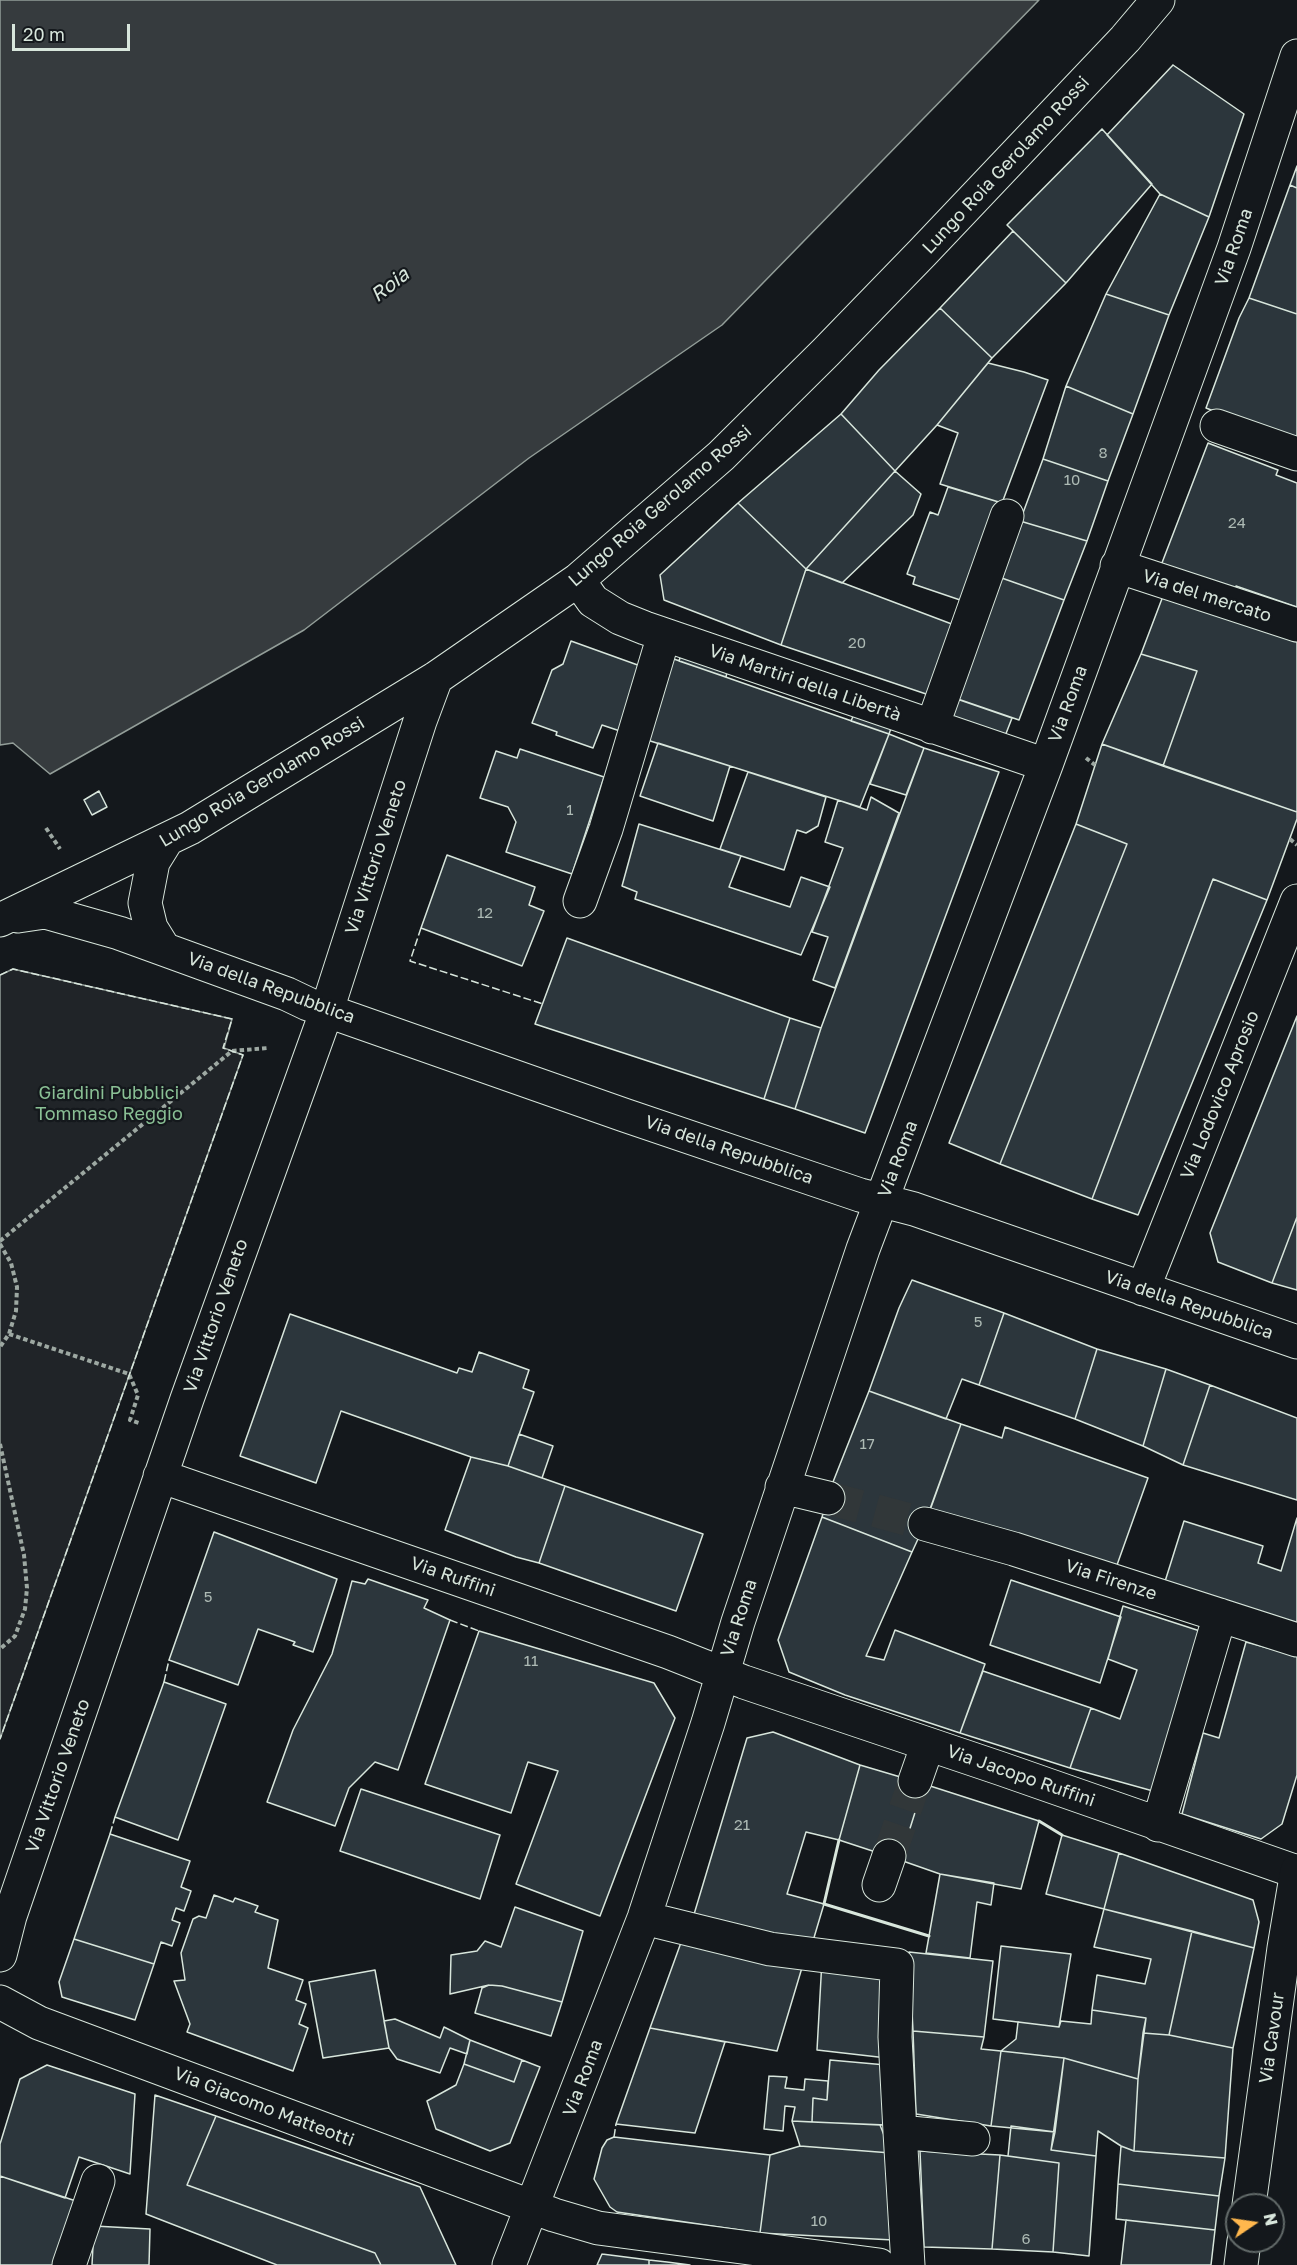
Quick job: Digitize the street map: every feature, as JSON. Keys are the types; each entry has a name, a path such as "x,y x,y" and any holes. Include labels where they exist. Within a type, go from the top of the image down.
{"street":[{"name":"Lungo Roia Gerolamo Rossi","path":"1,919 166,841 436,678 578,580 721,456 826,352 1125,39 1158,0"},
{"name":"Via Roma","path":"509,2265 644,1918 708,1723 732,1678 782,1487 863,1249 1046,765 1234,248 1297,56"},
{"path":"1217,426 1297,454"},
{"path":"932,727 1007,516"},
{"name":"Via del mercato","path":"1117,566 1297,625"},
{"name":"Via Martiri della Libertà","path":"578,580 593,601 620,618 1046,765"},
{"path":"580,902 606,829 664,635"},
{"name":"Via Vittorio Veneto","path":"0,1955 10,1916 160,1476 246,1230 327,1010 436,678"},
{"path":"164,949 151,928 145,903 153,862 166,841"},
{"name":"Via Lodovico Aprosio","path":"1143,1289 1297,901"},
{"name":"Via della Repubblica","path":"1,919 45,912 119,933 327,1010 780,1168 914,1209 1297,1342"},
{"name":"Via Ruffini","path":"160,1476 668,1652 732,1678"},
{"path":"782,1487 828,1498"},
{"name":"Via Firenze","path":"925,1524 1014,1549 1297,1640"},
{"path":"1158,1824 1220,1615"},
{"name":"Via Jacopo Ruffini","path":"732,1678 1297,1871"},
{"path":"915,1781 928,1744"},
{"name":"Via Cavour","path":"1251,2193 1284,1948 1297,1871"},
{"path":"644,1918 770,1948 897,1965 895,2037 908,2265"},
{"name":"Via Giacomo Matteotti","path":"0,2002 39,2022 532,2206 598,2228 879,2265"},
{"path":"900,2132 974,2139"},
{"path":"69,2265 98,2181"}],"path":[{"path":"1290,839 1297,845"},
{"path":"0,1347 9,1334 16,1311 17,1287 11,1263 0,1242 232,1051 268,1048"},
{"path":"9,1334 129,1374 138,1395 130,1420 174,1437"},
{"path":"0,1444 24,1554 27,1588 25,1609 15,1636 0,1649"}],"green space":[{"name":"Giardini Pubblici Tommaso Reggio","path":"13,969 232,1019 224,1048 243,1055 0,1739 0,975"}],"water":[{"name":"Roia","path":"0,0 1039,0 722,325 529,458 304,630 50,774 13,743 0,745"}],"building":[{"path":"1173,65 1244,114 1209,217 1160,194 1107,135"},
{"path":"1102,129 1152,184 1066,283 1007,225"},
{"path":"1297,166 1297,188 1290,185"},
{"path":"1290,185 1297,188 1297,314 1249,298"},
{"path":"1160,194 1209,217 1169,315 1106,294"},
{"path":"1013,231 1066,283 992,358 940,308"},
{"path":"1106,294 1169,315 1133,414 1066,386"},
{"path":"1249,298 1297,314 1297,444 1206,408 1239,318"},
{"path":"940,308 992,358 937,425 895,471 841,414 879,370"},
{"path":"988,363 1048,380 1002,503 940,484 958,433 937,425"},
{"path":"1066,386 1133,414 1108,481 1043,459"},
{"path":"841,414 895,471 806,569 738,503"},
{"path":"1208,443 1278,470 1276,475 1297,483 1297,607 1236,586 1233,593 1160,568"},
{"path":"1043,459 1108,481 1087,541 1020,521"},
{"path":"895,471 921,494 913,515 842,583 806,569"},
{"path":"948,487 1002,503 966,602 913,584 915,577 907,574 930,512 938,515"},
{"path":"738,503 806,569 781,645 664,600 660,575"},
{"path":"1020,521 1087,541 1064,600 996,576"},
{"path":"806,569 957,626 932,696 781,645"},
{"path":"996,576 1064,600 1019,720 952,697"},
{"path":"1163,596 1297,642 1297,812 1163,766 1197,671 1141,654"},
{"path":"571,641 646,668 623,732 602,725 593,748 556,735 557,732 532,723 552,670 563,664"},
{"path":"683,648 729,663 726,677 679,661"},
{"path":"1141,654 1197,671 1163,766 1102,744"},
{"path":"671,658 889,734 860,807 644,739"},
{"path":"957,699 1012,718 1002,744 948,725"},
{"path":"857,707 894,720 889,734 851,721"},
{"path":"889,734 924,748 906,795 870,784"},
{"path":"658,743 730,766 713,821 640,796"},
{"path":"1102,744 1297,812 1297,819 1267,900 1213,879 1092,1199 1000,1164 1127,844 1076,824"},
{"path":"924,748 999,772 865,1133 795,1109 821,1028"},
{"path":"520,749 604,777 572,874 506,852 516,822 508,807 480,798 496,751 517,758"},
{"path":"748,772 826,797 818,826 806,833 797,830 784,870 720,849"},
{"path":"99,791 107,807 92,815 84,800"},
{"path":"871,797 899,813 835,988 813,980 828,937 812,932 843,848 825,842 838,800 867,810"},
{"path":"639,824 741,856 729,887 790,907 801,877 830,887 801,955 635,899 637,892 622,886"},
{"path":"1076,824 1127,844 1000,1164 949,1143"},
{"path":"447,855 535,887 529,905 544,911 522,966 421,928"},
{"path":"1213,879 1267,900 1138,1215 1092,1199"},
{"path":"567,938 790,1018 764,1099 535,1024"},
{"path":"1297,1016 1297,1217 1272,1283 1218,1262 1210,1233"},
{"path":"790,1018 821,1028 795,1109 764,1099"},
{"path":"1297,1217 1297,1290 1272,1283"},
{"path":"912,1280 1004,1313 979,1385 962,1379 946,1419 869,1391 899,1308"},
{"path":"1004,1313 1097,1349 1075,1419 979,1385"},
{"path":"290,1314 457,1373 459,1368 472,1372 479,1352 529,1370 523,1388 534,1392 508,1466 471,1457 341,1411 316,1483 240,1456"},
{"path":"1097,1349 1166,1369 1143,1446 1075,1419"},
{"path":"1166,1369 1210,1385 1183,1465 1143,1446"},
{"path":"1210,1385 1297,1418 1297,1500 1183,1465"},
{"path":"869,1391 961,1424 925,1524 912,1552 822,1517 833,1482"},
{"path":"961,1424 1002,1438 1005,1427 1148,1478 1117,1565 930,1509"},
{"path":"519,1434 553,1446 542,1478 508,1466"},
{"path":"471,1457 508,1466 565,1486 539,1563 516,1557 445,1530"},
{"path":"565,1486 703,1534 676,1611 539,1563"},
{"path":"822,1517 912,1552 866,1656 884,1660 895,1630 985,1664 960,1733 845,1695 789,1672 778,1640"},
{"path":"1297,1518 1297,1634 1162,1591 1184,1521 1263,1546 1258,1563 1281,1571"},
{"path":"214,1532 337,1579 313,1652 293,1645 295,1642 258,1629 238,1685 169,1660"},
{"path":"368,1579 428,1600 424,1608 450,1620 398,1770 375,1762 349,1788 335,1826 267,1802 293,1730 332,1654 352,1581 365,1584"},
{"path":"1011,1580 1121,1617 1100,1683 990,1645"},
{"path":"1123,1606 1203,1632 1153,1791 1070,1768 1091,1708 1120,1719 1137,1670 1108,1659"},
{"path":"479,1631 654,1683 675,1718 600,1916 516,1884 558,1771 528,1762 511,1813 425,1784"},
{"path":"1246,1642 1297,1656 1297,1775 1282,1824 1261,1839 1182,1814 1203,1733 1219,1738"},
{"path":"983,1671 1091,1708 1070,1768 960,1733"},
{"path":"164,1682 226,1704 178,1840 115,1817"},
{"path":"773,1732 860,1765 839,1840 806,1832 787,1894 824,1904 810,1951 692,1921 747,1738"},
{"path":"860,1765 924,1784 900,1860 839,1840"},
{"path":"924,1784 1039,1821 1021,1889 940,1874 900,1860"},
{"path":"361,1789 500,1835 480,1899 340,1851"},
{"path":"110,1834 190,1861 181,1887 191,1891 184,1911 176,1908 172,1920 180,1923 172,1946 161,1942 154,1964 74,1939"},
{"path":"1062,1835 1119,1853 1104,1909 1046,1894"},
{"path":"1119,1853 1253,1900 1259,1922 1254,1948 1104,1909"},
{"path":"940,1874 994,1883 991,1905 977,1902 970,1958 926,1953"},
{"path":"214,1895 233,1902 235,1898 258,1906 255,1912 278,1920 268,1968 303,1980 296,2000 306,2004 299,2024 308,2028 293,2071 187,2032 190,2024 174,1981 185,1980 181,1953 193,1919 199,1916 206,1918"},
{"path":"515,1907 583,1931 562,2002 502,1986 489,1985 450,1994 451,1955 477,1951 485,1941 501,1947"},
{"path":"1104,1909 1192,1931 1169,2035 1143,2033 1146,2018 1092,2010 1097,1975 1145,1984 1151,1959 1094,1947"},
{"path":"1192,1931 1254,1948 1233,2048 1169,2035"},
{"path":"683,1937 804,1961 777,2051 650,2028"},
{"path":"74,1939 154,1964 135,2020 62,1997 59,1982"},
{"path":"1001,1946 1071,1954 1059,2027 993,2019"},
{"path":"909,1952 993,1961 984,2037 913,2031"},
{"path":"822,1960 890,1972 887,2058 817,2050"},
{"path":"375,1970 389,2048 323,2058 309,1982"},
{"path":"489,1985 502,1986 562,2002 551,2036 475,2013 482,1988"},
{"path":"1092,2010 1146,2018 1138,2079 1064,2058 1001,2051 1016,2039 1018,2022 1059,2027 1061,2021 1091,2024"},
{"path":"395,2019 440,2038 444,2027 470,2040 467,2054 450,2048 440,2073 397,2059 389,2048 384,2021"},
{"path":"650,2028 725,2042 695,2133 616,2124"},
{"path":"913,2031 984,2037 981,2049 1001,2051 991,2126 916,2114"},
{"path":"1143,2033 1169,2035 1233,2048 1225,2158 1134,2151"},
{"path":"470,2040 522,2060 514,2082 464,2064"},
{"path":"1001,2051 1064,2058 1055,2132 991,2126"},
{"path":"1064,2058 1138,2079 1134,2151 1121,2146 1098,2131 1096,2156 1051,2150"},
{"path":"522,2060 540,2067 510,2143 490,2151 436,2129 427,2101 456,2085 464,2064 514,2082"},
{"path":"830,2060 886,2065 886,2125 812,2122 813,2098 827,2100"},
{"path":"47,2065 135,2094 130,2174 79,2157 65,2198 0,2176 0,2144 20,2079"},
{"path":"769,2076 787,2077 785,2088 804,2090 805,2079 828,2081 827,2100 813,2098 812,2122 792,2121 795,2107 785,2106 783,2131 764,2129"},
{"path":"155,2095 216,2116 187,2185 375,2253 381,2265 277,2265 146,2214"},
{"path":"216,2116 420,2187 456,2265 381,2265 375,2253 187,2185"},
{"path":"792,2121 880,2125 891,2153 800,2146"},
{"path":"1011,2126 1055,2132 1051,2150 1096,2156 1089,2256 1053,2252 1059,2163 1008,2156"},
{"path":"614,2137 770,2155 760,2233 617,2212 610,2207 594,2179 602,2148 607,2140"},
{"path":"800,2146 891,2153 893,2240 760,2233 770,2155"},
{"path":"1121,2146 1134,2151 1225,2158 1219,2196 1118,2184"},
{"path":"920,2151 1000,2155 992,2249 924,2247"},
{"path":"1000,2155 1059,2163 1053,2252 992,2249"},
{"path":"0,2176 82,2203 60,2265 0,2265"},
{"path":"1118,2184 1219,2196 1215,2230 1116,2219"},
{"path":"1126,2220 1215,2230 1211,2265 1121,2265"},
{"path":"94,2226 150,2229 149,2265 92,2265"},
{"path":"602,2254 649,2260 649,2265 597,2265"},
{"path":"649,2260 667,2262 690,2265 649,2265"}],"tunnel":[{"path":"828,1498 925,1524"},
{"path":"889,1856 915,1781"}],"fence":[{"path":"421,928 410,961 543,1004"},
{"path":"0,975 13,969 232,1019 223,1048 243,1055 0,1739"},
{"path":"450,1620 479,1631"},
{"path":"164,1682 169,1660"},
{"path":"110,1834 115,1817"},
{"path":"614,2137 616,2124"}],"wall":[{"path":"1039,1821 1062,1835"},
{"path":"839,1840 824,1904 929,1936"}]}
